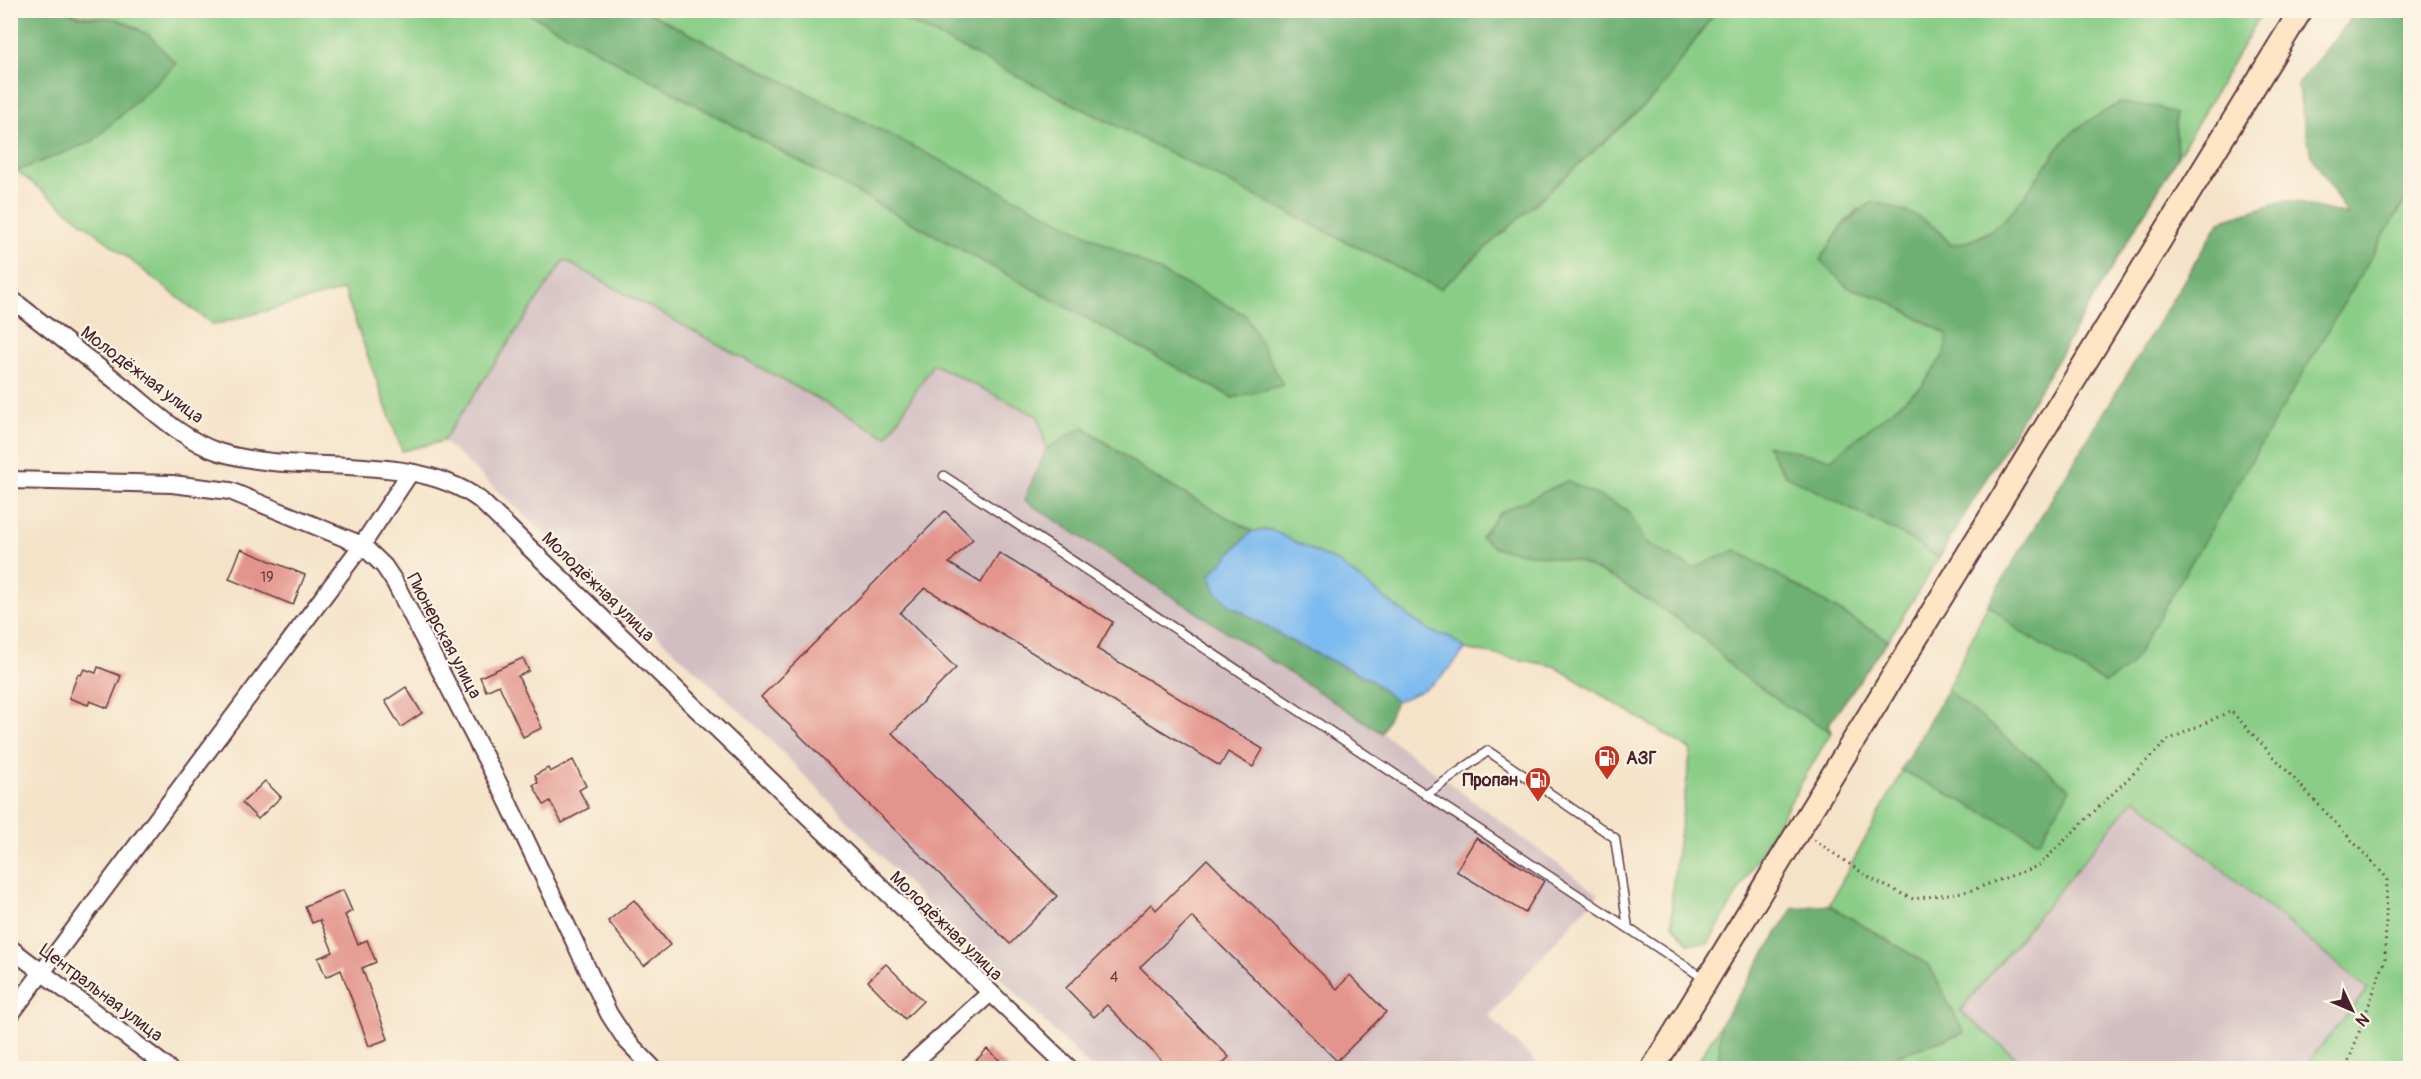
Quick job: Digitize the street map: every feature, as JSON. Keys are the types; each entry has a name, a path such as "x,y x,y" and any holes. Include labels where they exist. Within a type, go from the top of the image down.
{"main road":[{"path":"1653,1068 1705,979 2301,10"}],"street":[{"name":"Молодёжная улица","path":"10,298 178,430 211,448 271,460 410,473 464,487 989,994 1069,1068"},
{"path":"10,1015 362,545 410,473"},
{"name":"Пионерская улица","path":"10,480 200,485 230,491 362,545 384,566 394,581 504,794 609,1014 626,1040 653,1068"},
{"name":"Центральная улица","path":"10,948 168,1068"},
{"path":"907,1068 989,994"}],"lane":[{"path":"944,476 1705,979"},
{"path":"1426,795 1488,751 1616,838 1628,928"}],"path":[{"path":"1797,829 1874,880 1913,899 1969,891 2038,866 2168,740 2230,711 2387,878 2385,960 2349,1060 2354,1068"}],"shaded area":[{"path":"564,260 887,436 933,364 1039,417 1046,449 1024,501 1382,733 1598,894 1489,1016 1541,1068 1091,1068 929,906 763,732 443,441"},
{"path":"2135,798 2369,989 2303,1068 2029,1068 1960,1011"}],"green space":[{"path":"10,11 67,11 80,17 116,19 149,35 176,64 93,141 17,171 10,169"},
{"path":"67,11 524,11 1233,398 1246,315 645,11 888,11 1440,289 1656,95 1716,11 2263,11 2177,158 2175,114 2067,137 2019,204 1989,231 1971,240 1951,245 1936,227 1858,209 1844,223 1821,259 1847,287 1882,298 1947,334 1945,353 1923,385 1831,459 1767,446 1939,558 1888,640 1736,550 1693,569 1646,543 1627,510 1481,537 1495,548 1579,562 1615,579 1678,619 1708,642 1734,669 1788,707 1831,732 1708,944 1688,943 1672,924 1672,888 1691,750 1554,666 1465,649 1450,637 1432,632 1271,530 1252,531 1156,478 1084,427 1046,449 1039,417 933,364 887,437 564,260 443,441 402,451 344,290 213,325 17,171 93,141 176,64 148,36 131,25 113,19 84,16"},
{"path":"524,11 645,11 1246,315 1283,385 1233,398"},
{"path":"888,11 1716,11 1656,95 1440,289"},
{"path":"2357,11 2410,11 2410,17 2406,18 2410,24 2410,191 2131,665 2105,683 2022,633 1988,604 2220,221 2286,200 2348,215 2311,155 2297,85"},
{"path":"2120,103 2157,107 2175,114 2177,158 1939,558 1901,534 1785,475 1766,445 1831,459 1923,385 1945,353 1947,334 1882,298 1847,287 1820,260 1849,219 1874,202 1917,216 1933,227 1951,245 1971,240 1989,232 2018,205 2053,155 2071,134"},
{"path":"2410,191 2410,1068 2303,1068 2368,989 2135,798 1960,1011 2029,1068 1894,1068 1898,1055 1964,1033 1929,965 1829,905 1947,690 1988,604 2022,633 2398,213"},
{"path":"1083,427 1156,478 1252,531 1210,575 1230,605 1296,644 1368,678 1396,701 1382,733 1024,500 1046,449"},
{"path":"1567,481 1628,510 1646,543 1693,568 1736,550 1888,640 1828,725 1831,732 1788,707 1734,669 1708,642 1678,619 1615,579 1579,562 1495,548 1481,537 1499,513"},
{"path":"1947,690 2070,789 2039,841 1901,770"},
{"path":"1829,905 1929,965 1964,1033 1898,1055 1894,1068 1719,1068 1720,1025 1793,908"},
{"path":"1720,1025 1719,1068 1694,1068"}],"water":[{"path":"1271,530 1339,563 1416,622 1432,632 1450,637 1465,649 1435,682 1418,693 1396,701 1368,678 1296,644 1230,605 1216,592 1210,575 1252,531"}],"building":[{"path":"945,511 973,539 949,563 981,583 999,553 1113,622 1097,649 1263,749 1253,767 1228,752 1220,766 925,588 900,613 956,668 892,733 1057,896 1010,944 761,697"},
{"path":"241,549 305,575 293,605 229,579"},
{"path":"523,658 529,671 518,676 542,728 523,737 499,685 486,691 480,677"},
{"path":"98,667 121,676 108,708 90,701 88,705 69,698 78,674 81,675 84,669 96,673"},
{"path":"406,687 422,713 401,727 385,701"},
{"path":"573,760 586,786 579,790 589,808 562,823 550,801 544,805 533,785 538,783 535,775 548,768 550,772"},
{"path":"265,781 281,797 258,819 242,803"},
{"path":"1476,838 1544,881 1525,913 1456,871"},
{"path":"1207,859 1337,989 1350,975 1386,1012 1337,1061 1192,917 1140,967 1229,1057 1218,1068 1169,1068 1107,1005 1094,1017 1066,988 1151,904 1156,910"},
{"path":"343,890 352,911 345,915 358,944 367,940 376,962 362,968 388,1039 369,1046 341,970 326,977 318,958 333,952 320,920 312,923 305,906"},
{"path":"634,900 670,945 644,966 608,921"},
{"path":"886,964 923,1001 905,1019 868,981"},
{"path":"987,1049 1008,1068 969,1068"}],"place":[{"name":"АЗГ","path":"1607,781"},
{"name":"Пропан","path":"1538,803"}]}
